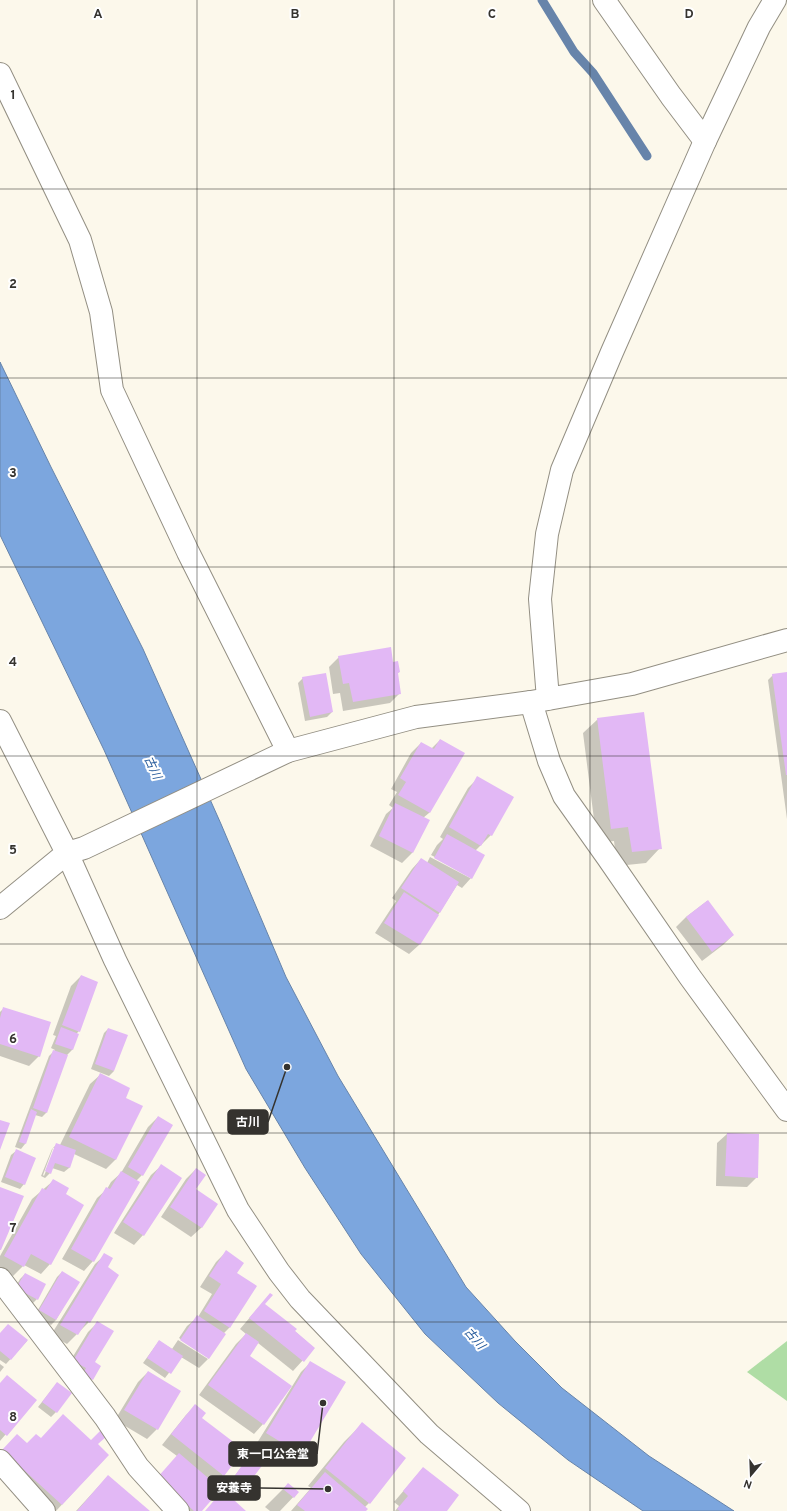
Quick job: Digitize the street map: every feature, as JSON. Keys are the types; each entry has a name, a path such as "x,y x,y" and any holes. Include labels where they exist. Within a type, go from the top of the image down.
{"street":[{"path":"604,0 671,96 705,141"},
{"path":"775,0 760,27 705,141 562,470 547,534 540,599 540,701 549,761 564,796 690,977 787,1110"},
{"path":"0,74 80,240 101,312 112,390 188,552 280,755"},
{"path":"0,908 76,851 280,755 416,717 540,701 632,684 787,640"},
{"path":"0,721 76,851 115,960 238,1210 279,1272 300,1299 429,1434 519,1511"},
{"path":"0,1279 105,1417 138,1467 178,1511"},
{"path":"0,1461 44,1511"}],"green space":[{"path":"787,1341 787,1401 747,1372"}],"water":[{"path":"0,362 143,649 221,824 286,977 338,1076 466,1287 515,1341 562,1388 649,1456 734,1511 643,1511 568,1460 498,1403 425,1334 361,1254 305,1168 246,1069 104,750 0,535"}],"building":[{"path":"391,647 393,662 398,661 401,694 353,702 349,683 343,684 338,656"},
{"path":"787,672 787,775 786,775 772,674"},
{"path":"326,673 333,712 310,717 302,677"},
{"path":"644,712 662,849 632,852 628,827 611,829 597,718"},
{"path":"440,739 465,753 430,813 398,795 406,782 400,778 421,742 434,749"},
{"path":"477,776 514,797 492,836 488,834 481,846 449,827"},
{"path":"395,803 430,820 413,853 379,836"},
{"path":"447,834 485,855 472,879 434,858"},
{"path":"421,858 459,882 440,913 401,888"},
{"path":"404,892 439,915 420,945 384,923"},
{"path":"708,900 734,935 712,952 686,917"},
{"path":"81,975 98,982 80,1032 62,1025"},
{"path":"3,1007 51,1022 40,1057 0,1044 0,1018"},
{"path":"61,1027 79,1034 73,1050 55,1044"},
{"path":"108,1028 128,1035 114,1071 95,1064"},
{"path":"53,1050 68,1055 47,1113 33,1108"},
{"path":"100,1073 130,1088 126,1098 143,1106 116,1160 69,1137"},
{"path":"31,1109 37,1112 26,1144 19,1142"},
{"path":"158,1116 173,1125 143,1176 128,1167"},
{"path":"0,1120 10,1123 0,1150"},
{"path":"727,1133 759,1134 758,1178 725,1176"},
{"path":"56,1143 76,1150 70,1168 55,1163 51,1174 45,1171"},
{"path":"16,1149 36,1158 25,1185 5,1177"},
{"path":"161,1164 182,1178 144,1236 123,1222"},
{"path":"196,1168 206,1175 196,1189 218,1204 202,1228 170,1207"},
{"path":"121,1171 140,1182 94,1262 71,1249 106,1187 110,1189"},
{"path":"53,1179 69,1188 66,1194 84,1205 51,1265 31,1254 24,1267 4,1256 42,1188 46,1190"},
{"path":"0,1187 24,1196 1,1250 0,1250"},
{"path":"226,1250 244,1263 237,1273 257,1286 230,1328 204,1311 221,1284 209,1276"},
{"path":"104,1253 113,1258 108,1267 119,1275 90,1323 87,1321 78,1335 60,1325"},
{"path":"62,1271 80,1282 56,1320 39,1310"},
{"path":"25,1273 46,1284 38,1300 16,1288"},
{"path":"270,1293 273,1295 265,1304 297,1329 295,1331 315,1348 304,1362 249,1318"},
{"path":"197,1315 226,1334 209,1359 180,1340"},
{"path":"97,1321 114,1331 95,1362 101,1366 93,1380 83,1374 86,1368 73,1361"},
{"path":"8,1324 28,1340 11,1360 0,1351 0,1333"},
{"path":"246,1333 259,1342 250,1356 292,1386 264,1425 208,1385"},
{"path":"159,1340 183,1356 171,1374 147,1358"},
{"path":"310,1361 346,1382 302,1455 266,1433"},
{"path":"148,1371 181,1391 158,1430 124,1410"},
{"path":"7,1375 37,1400 7,1436 0,1430 0,1383"},
{"path":"57,1382 72,1393 57,1413 42,1402"},
{"path":"195,1404 206,1413 202,1418 244,1450 224,1476 171,1434"},
{"path":"63,1414 91,1440 101,1430 107,1436 98,1444 109,1455 62,1505 2,1450 17,1434 27,1443 36,1434 41,1438"},
{"path":"362,1422 406,1458 370,1504 325,1468"},
{"path":"179,1453 221,1489 202,1511 194,1511 157,1478"},
{"path":"251,1453 264,1463 245,1488 233,1478"},
{"path":"423,1467 459,1495 447,1511 400,1511 397,1509 408,1496 403,1491"},
{"path":"325,1472 368,1509 366,1511 305,1511 297,1505"},
{"path":"108,1475 150,1511 77,1511"},
{"path":"288,1483 299,1492 294,1498 283,1489"},
{"path":"223,1490 246,1511 205,1511"}],"waterway":[{"path":"542,0 574,52 593,73 647,156"}],"place":[{"name":"古川","path":"287,1067"},
{"name":"東一口公会堂","path":"323,1403"},
{"name":"安養寺","path":"328,1489"}]}
